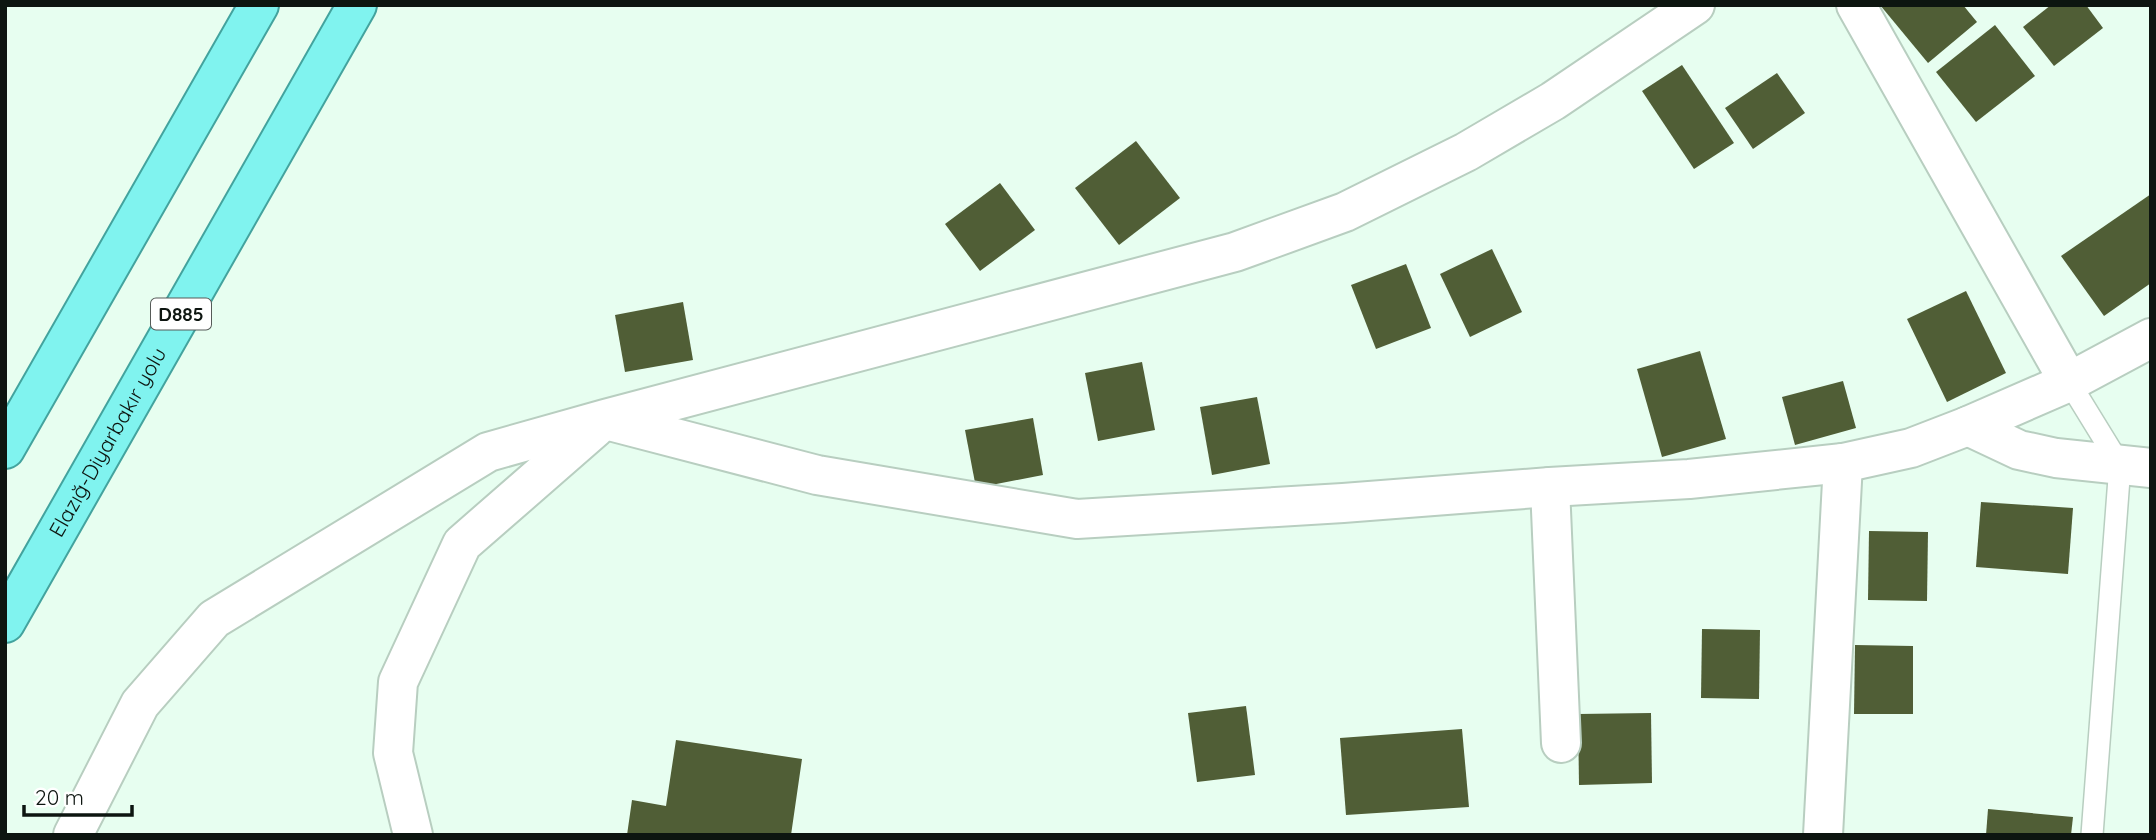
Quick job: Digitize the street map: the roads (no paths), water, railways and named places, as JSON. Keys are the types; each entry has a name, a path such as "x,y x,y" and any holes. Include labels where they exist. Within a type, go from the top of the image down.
{"highway":[{"path":"5,449 259,5"},
{"name":"Elazığ-Diyarbakır yolu","path":"5,623 357,5"}],"street":[{"path":"73,835 140,704 214,619 488,452 1236,252 1345,212 1466,152 1553,101 1695,5"},
{"path":"1856,5 2069,382"},
{"path":"605,419 817,475 1077,519 1689,479 1843,463 1911,448 1968,426 2069,382 2151,338"},
{"path":"413,835 393,753 398,682 462,544 605,419"},
{"path":"1968,426 2019,450 2056,458 2136,467"},
{"path":"1823,835 1843,463"},
{"path":"1550,487 1561,743"}],"lane":[{"path":"2069,382 2136,467 2092,835"}]}
